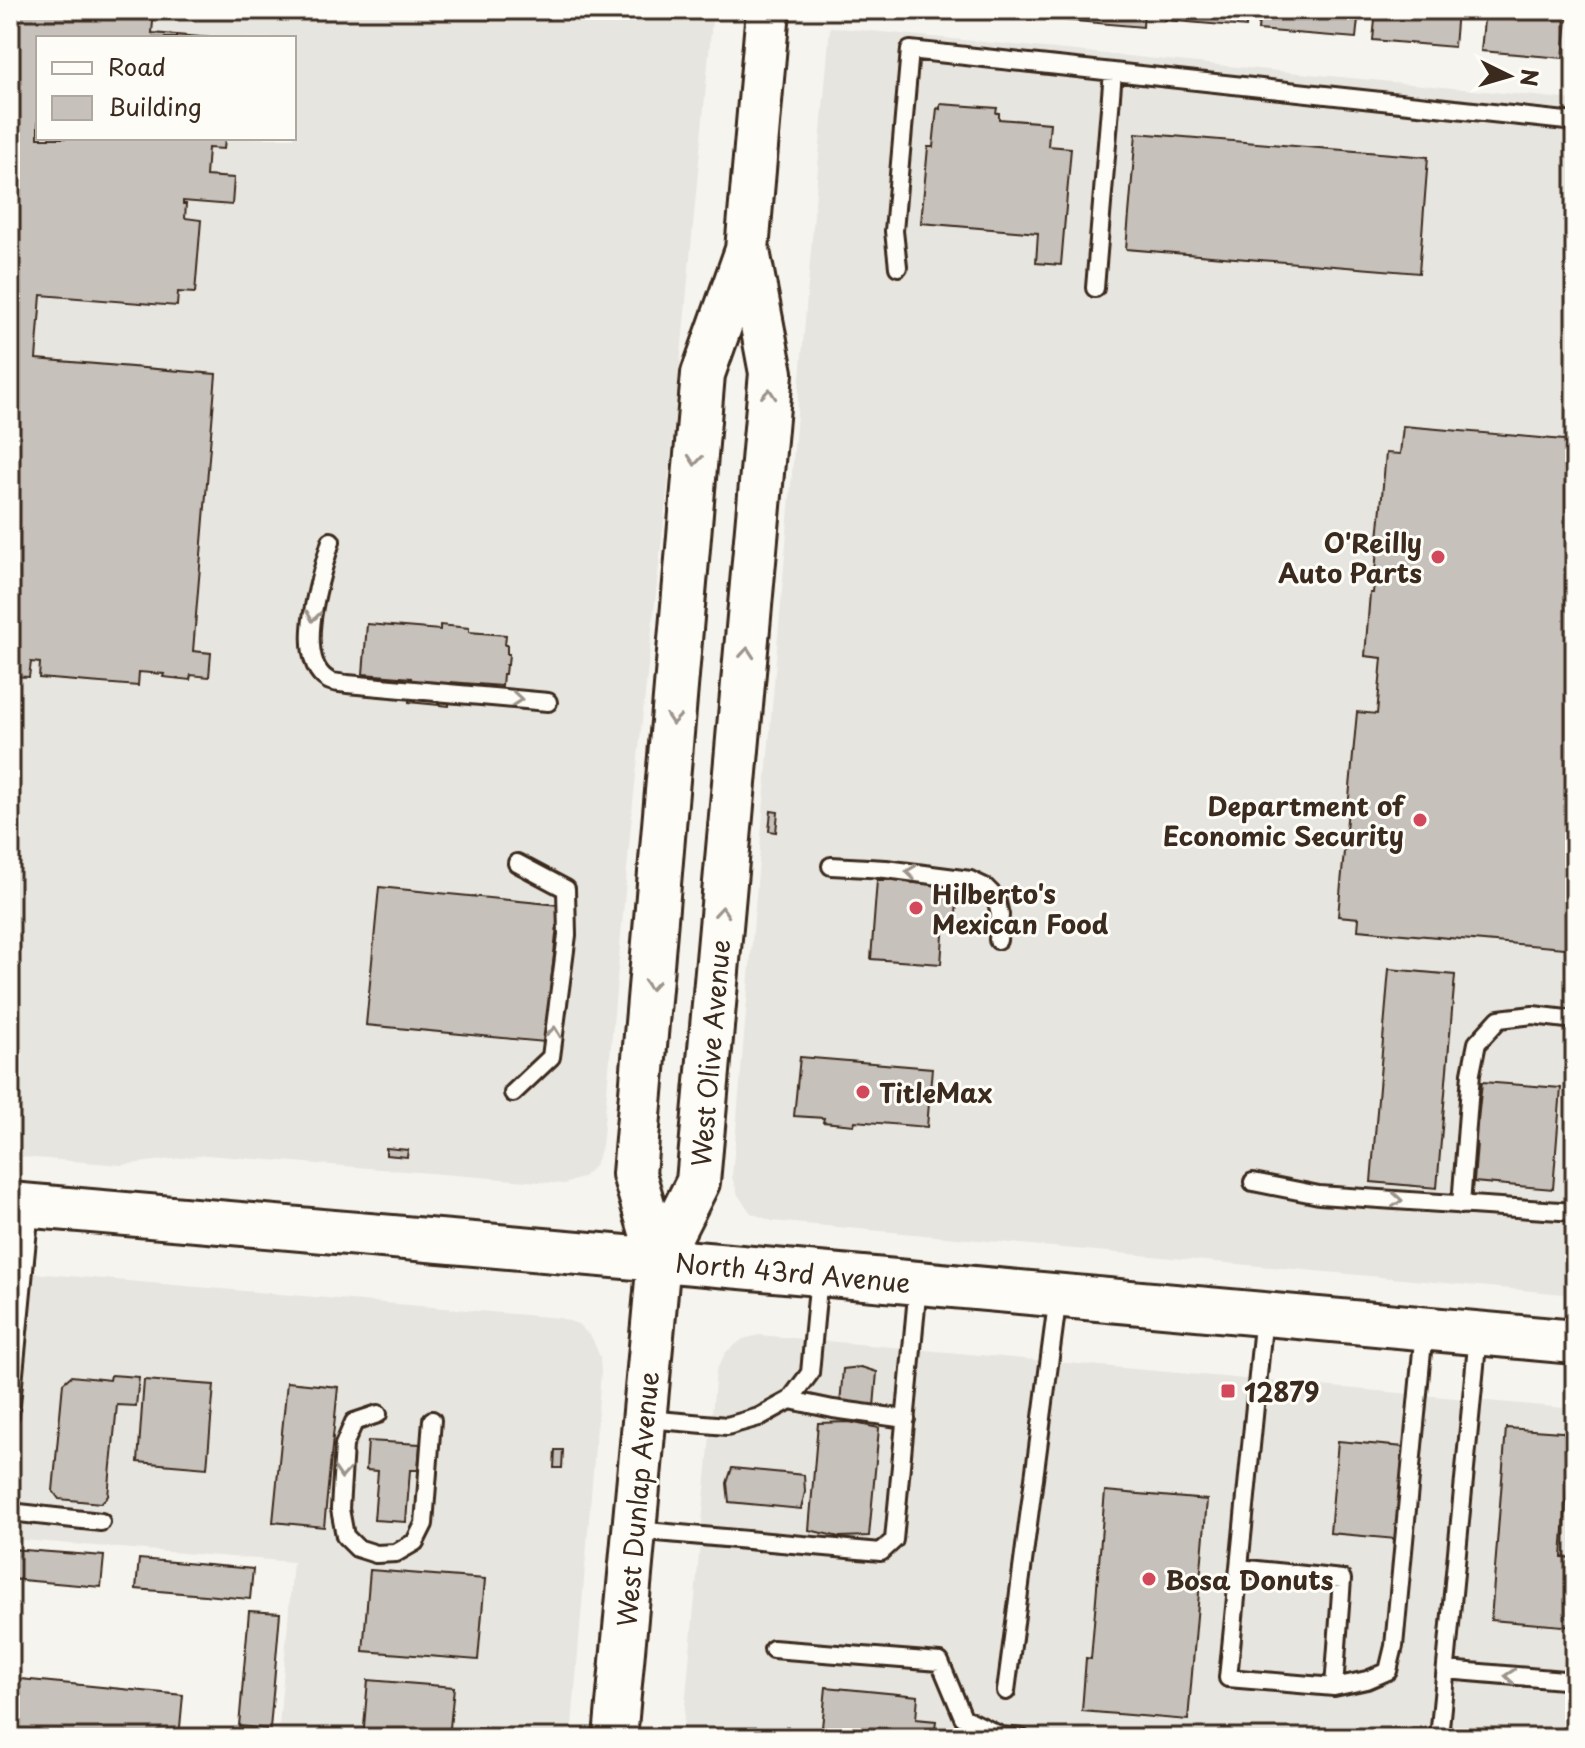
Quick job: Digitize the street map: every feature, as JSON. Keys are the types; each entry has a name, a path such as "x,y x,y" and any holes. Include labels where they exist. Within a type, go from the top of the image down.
{"main road":[{"name":"West Olive Avenue","path":"659,1259 634,1174 703,374 747,250 768,10"},
{"name":"West Olive Avenue","path":"659,1259 698,1182 762,479 771,373 747,250"},
{"name":"North 43rd Avenue","path":"20,1205 1575,1342"},
{"name":"West Dunlap Avenue","path":"615,1738 659,1259"}],"lane":[{"path":"898,267 894,231 910,50 1575,122"},
{"path":"1095,288 1113,72"},
{"path":"331,541 313,610 309,651 328,680 548,702"},
{"path":"513,1093 551,1057 567,935 566,889 517,863"},
{"path":"831,866 886,869 970,880 985,887 996,898 1000,915 998,940"},
{"path":"1461,1205 1471,1073 1477,1043 1499,1019 1533,1015 1575,1020"},
{"path":"1253,1182 1319,1195 1575,1212"},
{"path":"10,1415 20,1205"},
{"path":"644,1419 727,1426 759,1417 790,1400 810,1373 819,1274"},
{"path":"634,1529 881,1552 894,1540 918,1283"},
{"path":"1006,1691 1058,1295"},
{"path":"1264,1313 1228,1678 1334,1687 1367,1680 1388,1671 1394,1646 1424,1328"},
{"path":"1439,1738 1478,1333"},
{"path":"790,1400 906,1419"},
{"path":"378,1414 354,1422 344,1445 340,1509 345,1536 357,1548 376,1554 396,1553 415,1542 424,1524 432,1420"},
{"path":"10,1512 101,1522"},
{"path":"1239,1568 1342,1579 1334,1687"},
{"path":"773,1649 940,1662 963,1717 1001,1737 1021,1738"},
{"path":"1446,1670 1575,1681"}],"shaded area":[{"path":"10,10 713,10 675,420 633,803 602,1146 595,1165 583,1177 565,1184 207,1155 121,1165 10,1156"},
{"path":"830,27 1575,100 1575,1295 772,1221 751,1213 738,1195 732,1177"},
{"path":"10,1271 560,1318 578,1324 592,1338 600,1357 601,1374 571,1738 278,1738 293,1562 10,1539"},
{"path":"759,1335 1575,1409 1575,1738 682,1738 716,1371 726,1352 743,1339"}],"building":[{"path":"10,10 154,10 152,33 189,36 36,36 36,140 225,140 224,149 208,148 206,176 234,178 232,205 183,201 186,204 185,218 201,220 195,293 178,292 177,306 41,295 36,359 216,374 193,651 211,653 209,677 191,675 190,680 139,672 138,686 39,678 40,663 31,662 29,677 10,676"},
{"path":"1054,10 1144,10 1143,27 1053,19"},
{"path":"1166,10 1247,10 1246,27 1165,20"},
{"path":"1260,10 1359,10 1356,38 1258,30"},
{"path":"1376,10 1457,10 1454,47 1373,40"},
{"path":"1485,10 1568,10 1563,58 1481,51"},
{"path":"940,104 997,108 999,119 1050,123 1048,146 1071,148 1061,265 1036,263 1038,233 921,223 928,147 933,147"},
{"path":"1136,133 1428,157 1419,273 1126,249"},
{"path":"1403,426 1575,441 1575,949 1358,930 1359,918 1338,916 1357,712 1377,714 1382,658 1365,656 1386,453 1400,454"},
{"path":"367,624 440,630 440,625 469,628 469,632 506,635 505,645 509,654 502,686 451,682 449,706 409,702 411,678 363,674"},
{"path":"771,811 778,812 776,832 769,831"},
{"name":"Hilberto's Mexican Food","path":"890,877 905,878 905,882 947,886 947,894 958,895 955,922 944,921 941,964 871,959 877,880 890,880"},
{"path":"379,887 559,905 545,1042 366,1025"},
{"path":"1389,969 1455,975 1437,1188 1371,1182"},
{"name":"TitleMax","path":"800,1057 932,1068 927,1127 855,1121 854,1125 823,1122 824,1118 794,1116"},
{"path":"1482,1082 1561,1088 1553,1189 1474,1182 1477,1143 1470,1143 1472,1119 1478,1120"},
{"path":"386,1148 408,1150 407,1157 386,1155"},
{"path":"861,1367 877,1372 874,1407 840,1404 843,1369"},
{"path":"111,1375 139,1377 136,1406 117,1405 108,1496 101,1503 59,1499 53,1491 63,1383 71,1376 110,1380"},
{"path":"144,1380 214,1385 207,1468 138,1462"},
{"path":"287,1382 338,1387 324,1527 273,1522"},
{"path":"849,1422 879,1428 869,1536 839,1537 809,1530 818,1423"},
{"path":"1506,1428 1575,1433 1575,1450 1570,1449 1562,1557 1575,1558 1575,1627 1491,1620"},
{"path":"368,1441 420,1444 418,1470 410,1470 406,1522 374,1520 378,1471 366,1470"},
{"path":"1338,1441 1404,1447 1396,1539 1330,1533"},
{"path":"555,1450 563,1450 562,1468 554,1468"},
{"path":"732,1468 804,1475 805,1492 801,1509 729,1502 727,1483"},
{"name":"Bosa Donuts","path":"1105,1491 1207,1500 1188,1720 1082,1711 1086,1658 1091,1659"},
{"path":"10,1549 104,1556 101,1587 10,1579"},
{"path":"139,1559 253,1569 250,1599 136,1589"},
{"path":"370,1570 485,1579 478,1660 363,1651"},
{"path":"249,1611 280,1613 270,1729 239,1726"},
{"path":"10,1678 183,1695 179,1738 10,1738"},
{"path":"368,1680 454,1687 449,1738 363,1738"},
{"path":"826,1687 918,1696 916,1719 936,1721 934,1738 821,1738"}],"place":[{"name":"O'Reilly Auto Parts","path":"1438,557"},
{"name":"Department of Economic Security","path":"1420,820"},
{"name":"Hilberto's Mexican Food","path":"916,908"},
{"name":"TitleMax","path":"863,1092"},
{"name":"12879","path":"1228,1391"},
{"name":"Bosa Donuts","path":"1149,1579"}]}
